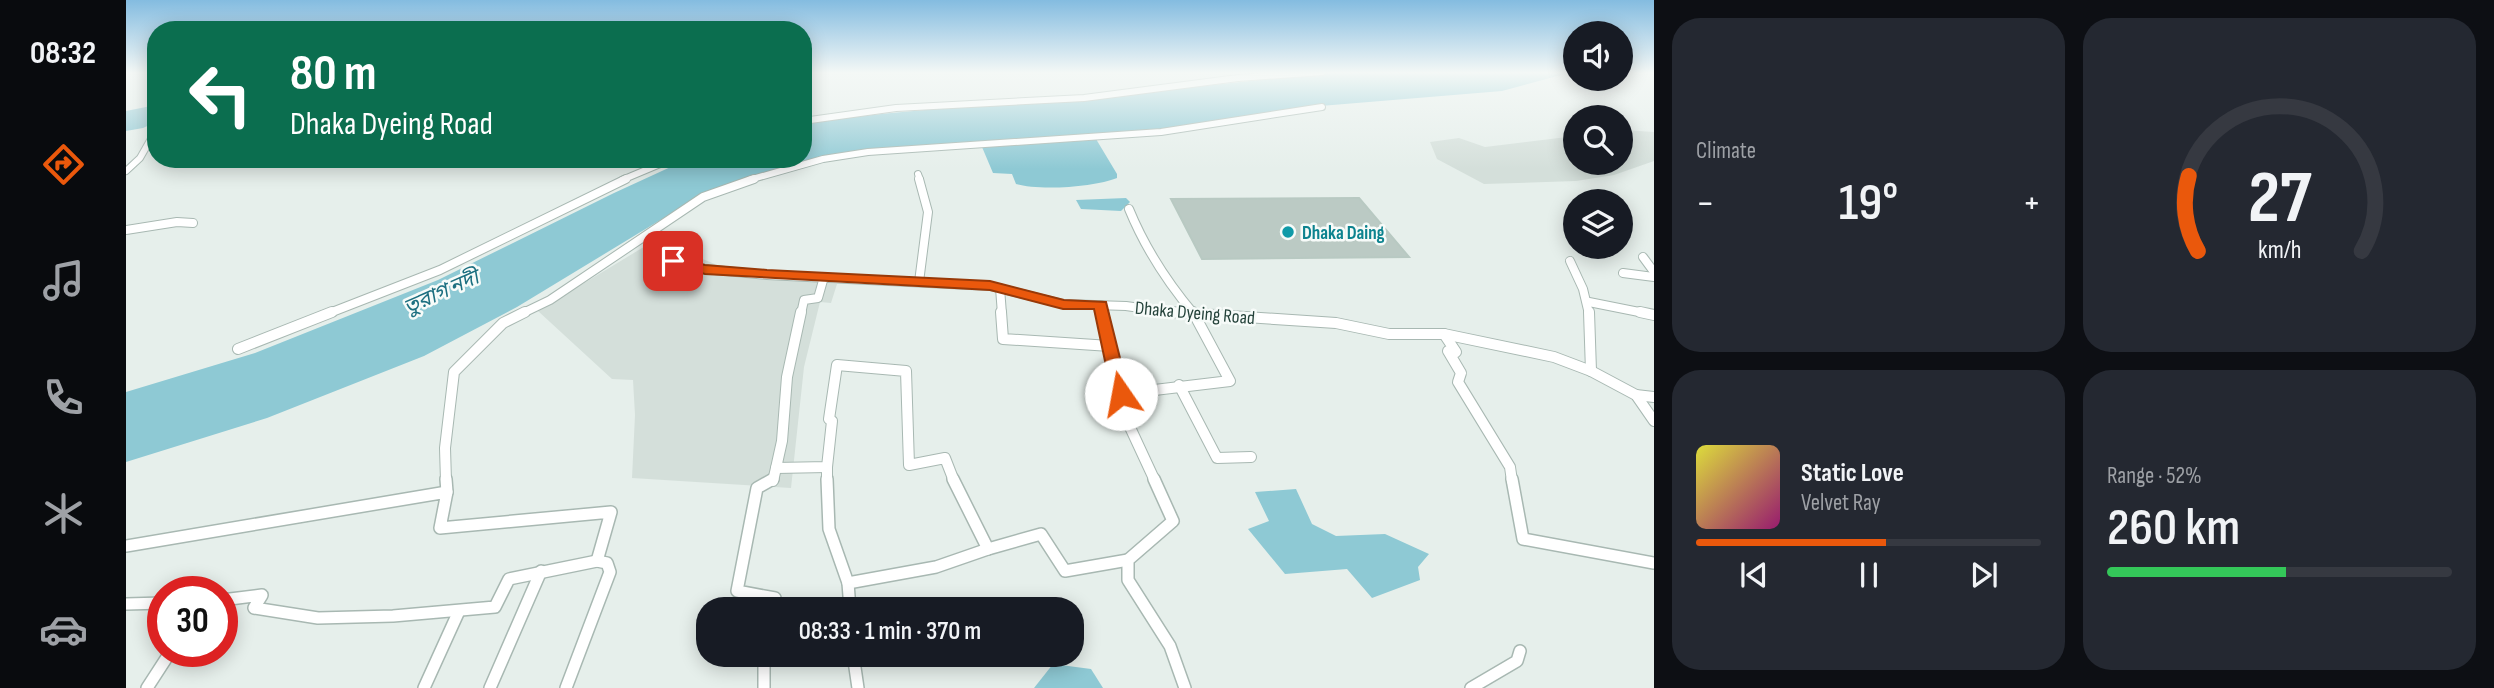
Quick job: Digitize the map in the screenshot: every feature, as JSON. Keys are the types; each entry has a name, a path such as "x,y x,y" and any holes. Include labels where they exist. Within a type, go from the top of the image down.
{"street":[{"path":"812,120 896,108 969,104"},
{"path":"812,162 868,152 1161,132 1322,107"},
{"path":"126,171 147,145"},
{"path":"238,349 440,270 650,168"},
{"path":"597,561 611,512 440,528 447,492 444,448 454,372 503,323 550,300 703,197 789,168"},
{"path":"918,174 928,212 919,282"},
{"path":"1121,394 1230,381 1196,316 1175,292 1142,241 1129,209"},
{"path":"126,230 177,222 193,223"},
{"path":"1643,257 1654,274"},
{"name":"Dhaka Dyeing Road","path":"673,261 705,270 1000,288 1063,304 1101,305 1196,316 1336,323 1389,334 1444,334 1554,357 1591,371 1636,395 1654,421"},
{"path":"1570,261 1581,279 1589,302 1591,371"},
{"path":"1623,273 1654,274"},
{"path":"770,597 737,591 757,488 773,481 776,468 782,441 788,377 804,300 818,299 824,277"},
{"path":"1000,288 1003,339 1110,346"},
{"path":"1589,302 1654,315"},
{"path":"848,583 936,568 1041,534 1065,571 1128,560 1173,522 1122,410 1121,394 1101,305"},
{"path":"1444,334 1456,352 1448,351 1461,373 1458,382 1510,467 1523,539 1654,563"},
{"path":"849,597 848,583 829,529 827,467 832,421 829,419 837,365 906,371 909,465 945,458 961,499 988,549"},
{"path":"1179,385 1217,458 1251,457"},
{"path":"1636,395 1654,397"},
{"path":"776,468 827,467"},
{"path":"126,546 447,492"},
{"path":"1128,560 1128,580 1170,646 1185,688"},
{"path":"238,598 262,595 254,608 318,618 460,611 495,607 509,579 597,561 607,563 610,572 566,688"},
{"path":"490,688 541,571"},
{"path":"126,604 147,603"},
{"path":"424,688 460,611"},
{"path":"1471,688 1517,661 1520,651"},
{"path":"147,688 161,667"},
{"path":"764,667 764,688"},
{"path":"855,667 858,688"}],"shaded area":[{"path":"1633,131 1654,132 1654,161 1633,168"},
{"path":"1563,137 1563,175 1614,175 1576,181 1484,184 1437,159 1430,142 1459,138 1485,147"},
{"path":"652,242 686,252 741,275 837,284 831,303 820,302 804,367 791,488 632,478 635,415 633,380 612,379 538,311"}],"water":[{"name":"তুরাগ নদী","path":"1005,104 1343,104 1296,108 1154,130 833,155 812,162 812,123"},
{"path":"147,107 147,126 126,131 126,111"},
{"path":"1096,139 1117,178 1067,187 1016,184 1012,174 993,173 982,147"},
{"name":"তুরাগ নদী","path":"668,168 792,168 695,199 517,307 424,356 267,418 126,462 126,392 255,353 438,280"},
{"path":"1126,198 1130,202 1121,211 1081,209 1076,200"},
{"path":"1296,489 1312,524 1336,536 1385,534 1429,554 1418,567 1420,580 1372,598 1347,569 1285,574 1248,529 1269,521 1255,492"},
{"path":"1051,667 1076,667 1091,669 1103,688 1034,688"}],"building":[{"name":"Dhaka Daing","path":"1359,198 1409,257 1202,259 1171,199"}],"place":[{"name":"Dhaka Daing","path":"1288,232"}],"route":[{"path":"673,261 705,270 767,275 990,286 1063,304 1101,305 1121,394"}]}
